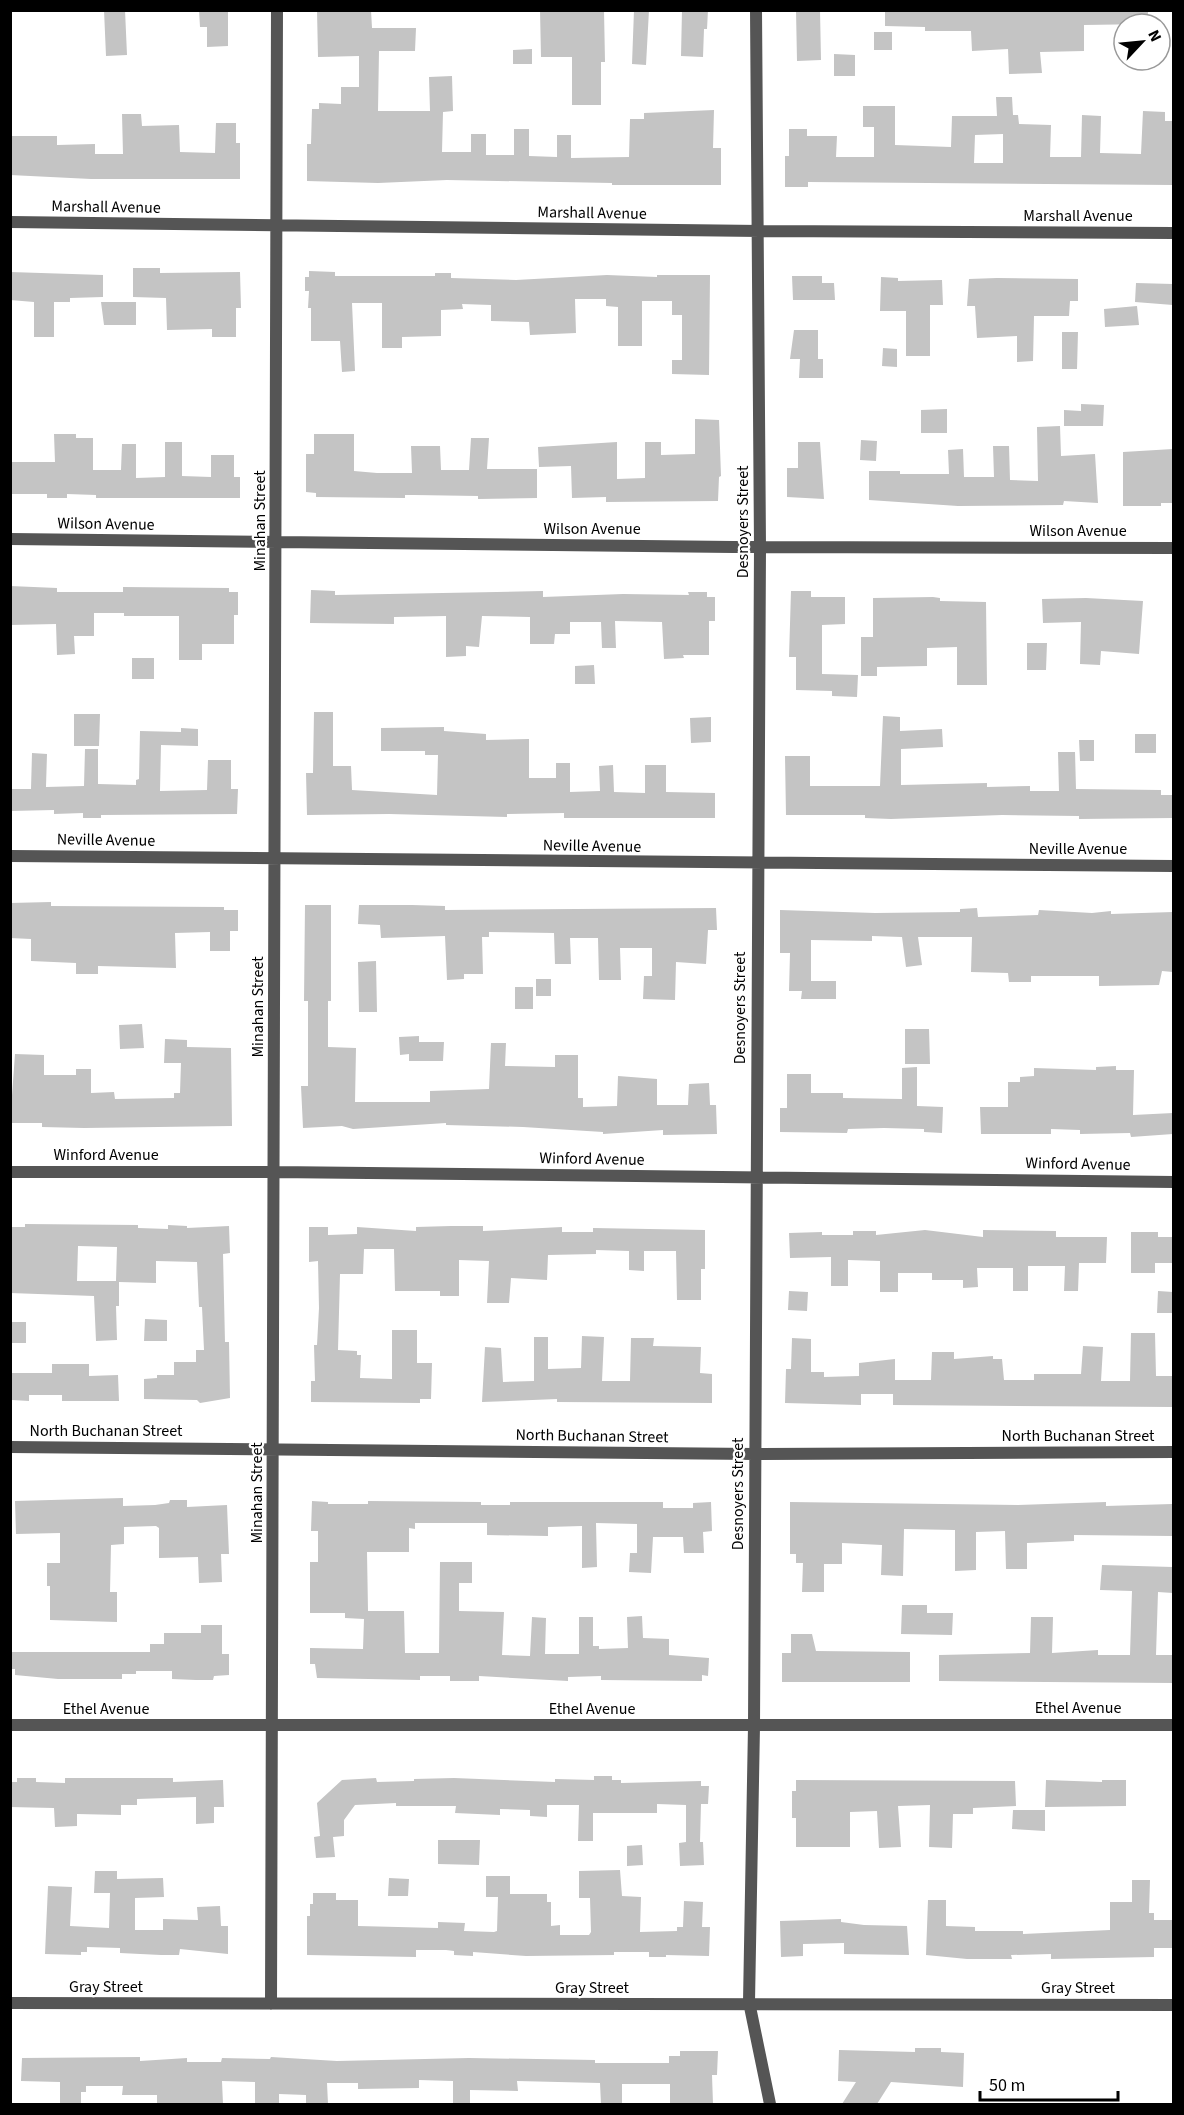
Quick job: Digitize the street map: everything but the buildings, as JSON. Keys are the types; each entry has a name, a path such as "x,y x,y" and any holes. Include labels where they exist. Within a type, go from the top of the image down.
{"street":[{"name":"Minahan Street","path":"271,2004 277,10"},
{"name":"Desnoyers Street","path":"756,10 760,231 760,547 754,1726 749,2006 770,2104"},
{"name":"Marshall Avenue","path":"10,222 760,231 1173,232"},
{"name":"Wilson Avenue","path":"10,539 760,547 1173,548"},
{"name":"Neville Avenue","path":"10,856 1173,866"},
{"name":"Winford Avenue","path":"10,1172 274,1172 1173,1182"},
{"name":"North Buchanan Street","path":"10,1447 755,1454 1173,1452"},
{"name":"Ethel Avenue","path":"10,1725 1173,1725"},
{"name":"Gray Street","path":"10,2003 1173,2005"}]}
